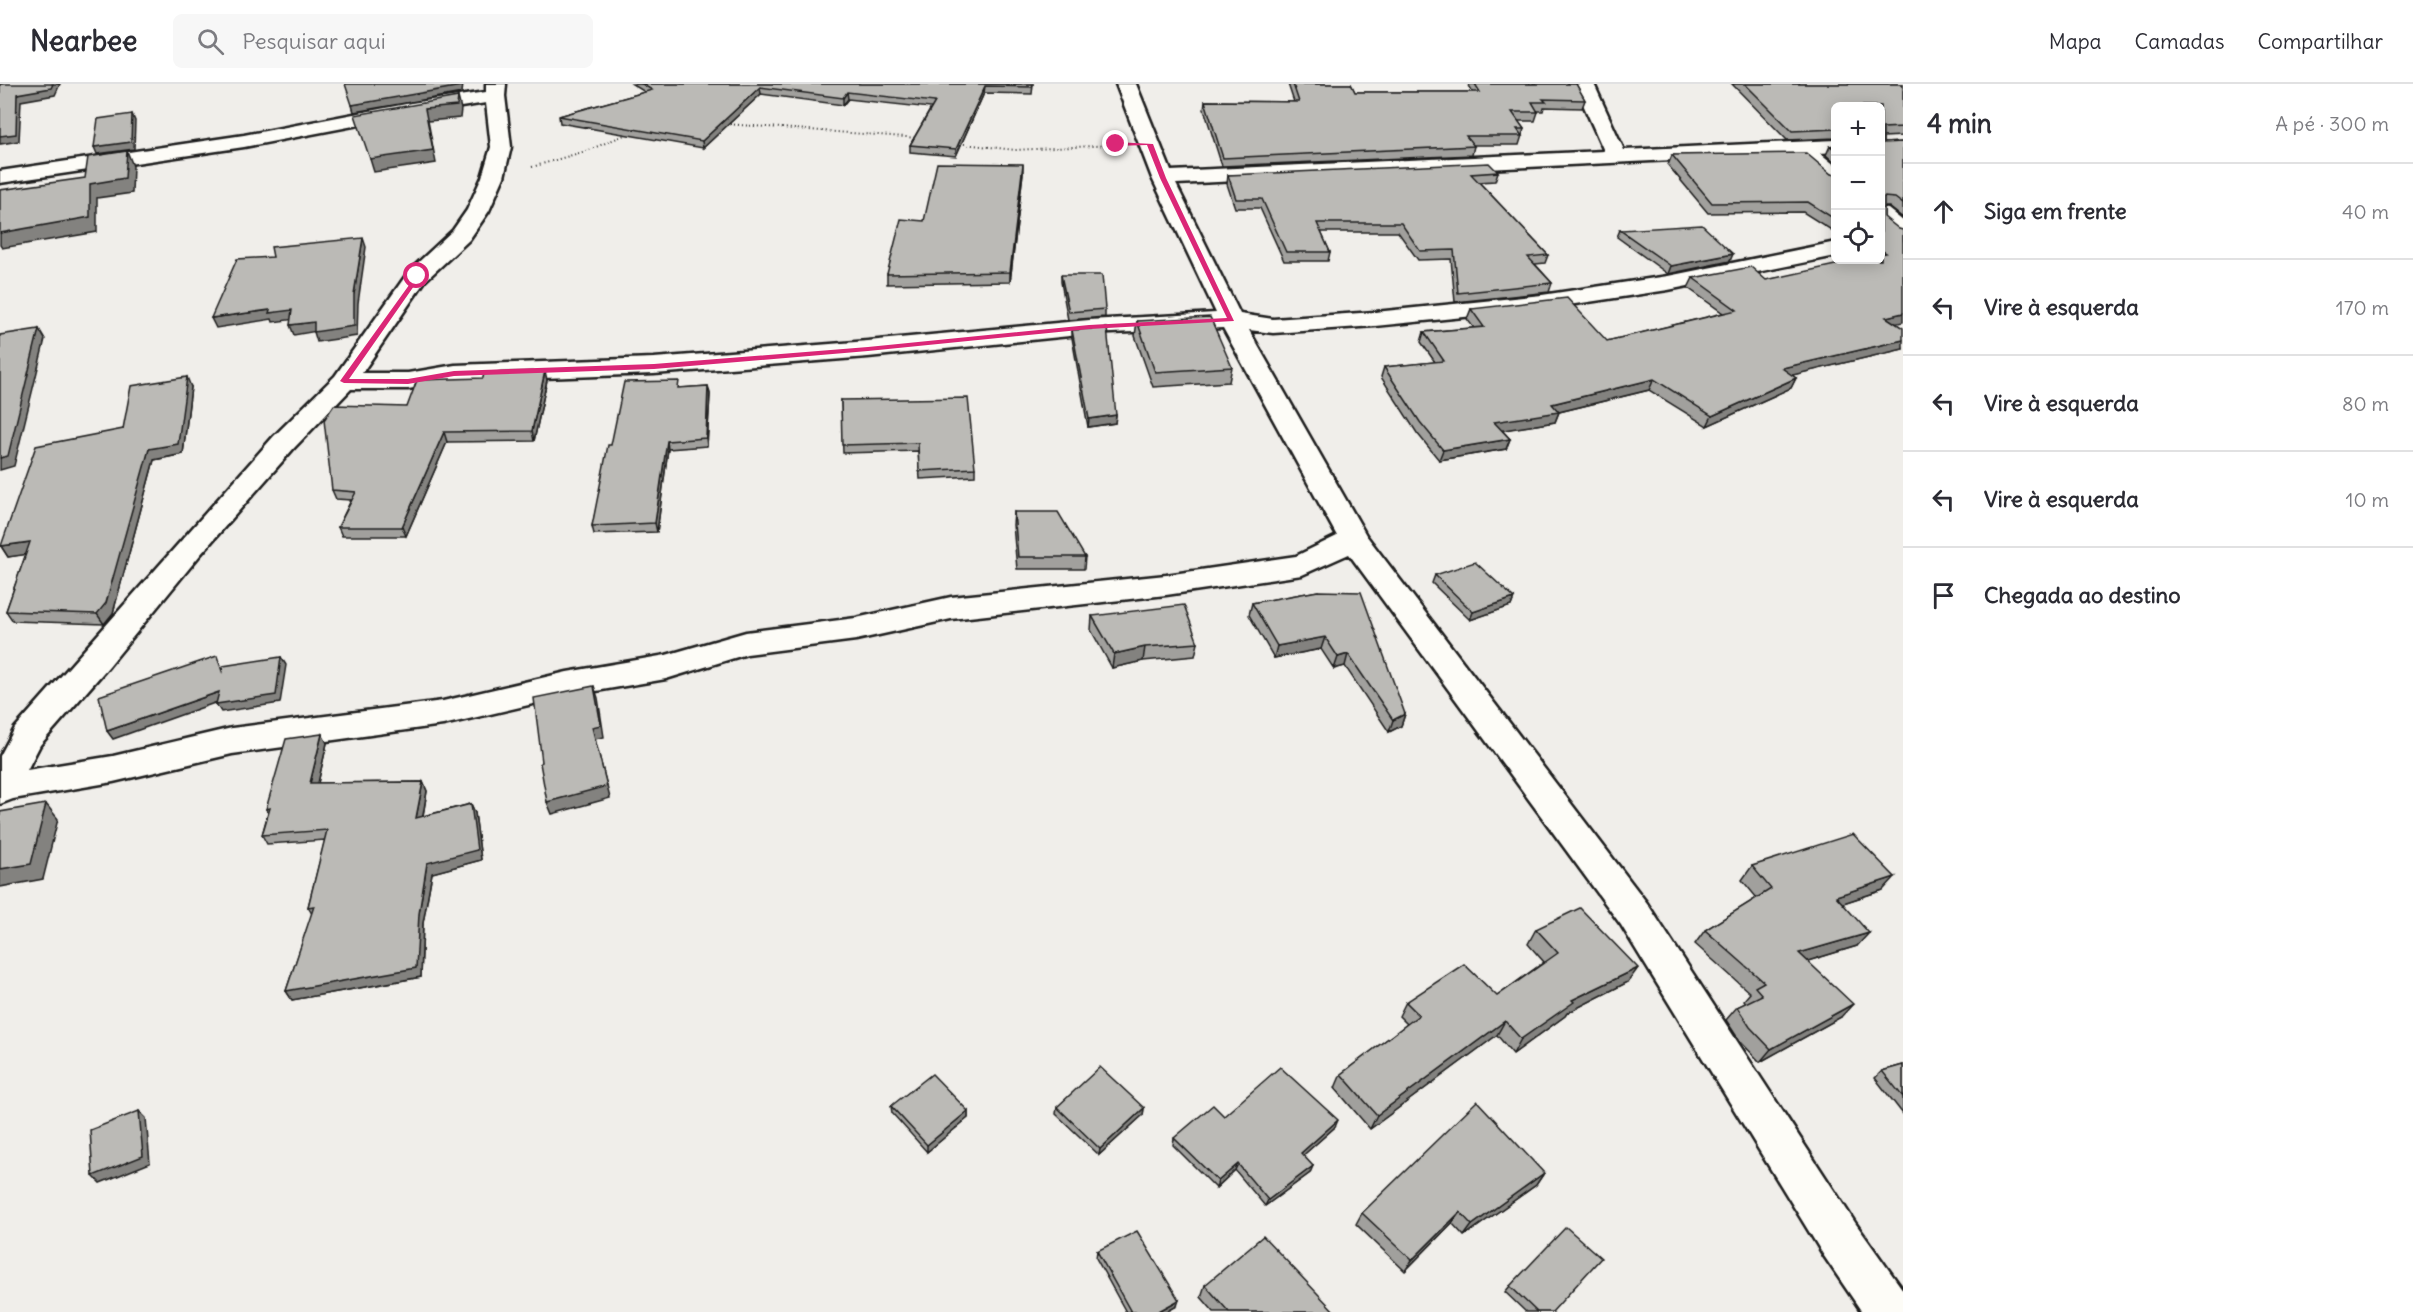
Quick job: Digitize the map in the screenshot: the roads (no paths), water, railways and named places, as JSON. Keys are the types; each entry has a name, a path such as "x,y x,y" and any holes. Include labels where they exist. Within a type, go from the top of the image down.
{"street":[{"path":"1126,84 1163,178 1231,320 1354,540 1634,914 1840,1240 1890,1312"},
{"path":"1584,84 1617,157"},
{"path":"0,177 244,141 496,90 501,147 493,177 478,211 461,235 417,276 344,381 284,442 27,737 1,788"},
{"path":"1163,178 1831,146"},
{"path":"1800,148 1831,173"},
{"path":"1885,218 1903,234"},
{"path":"1885,240 1903,234"},
{"path":"344,381 408,381 454,374 654,366 868,349 1089,327 1231,320 1273,326 1542,302 1668,283 1831,250"},
{"path":"1,788 113,769 231,741 318,731 442,712 567,684 666,667 746,643 856,628 951,608 1167,585 1302,565 1354,540"}]}
